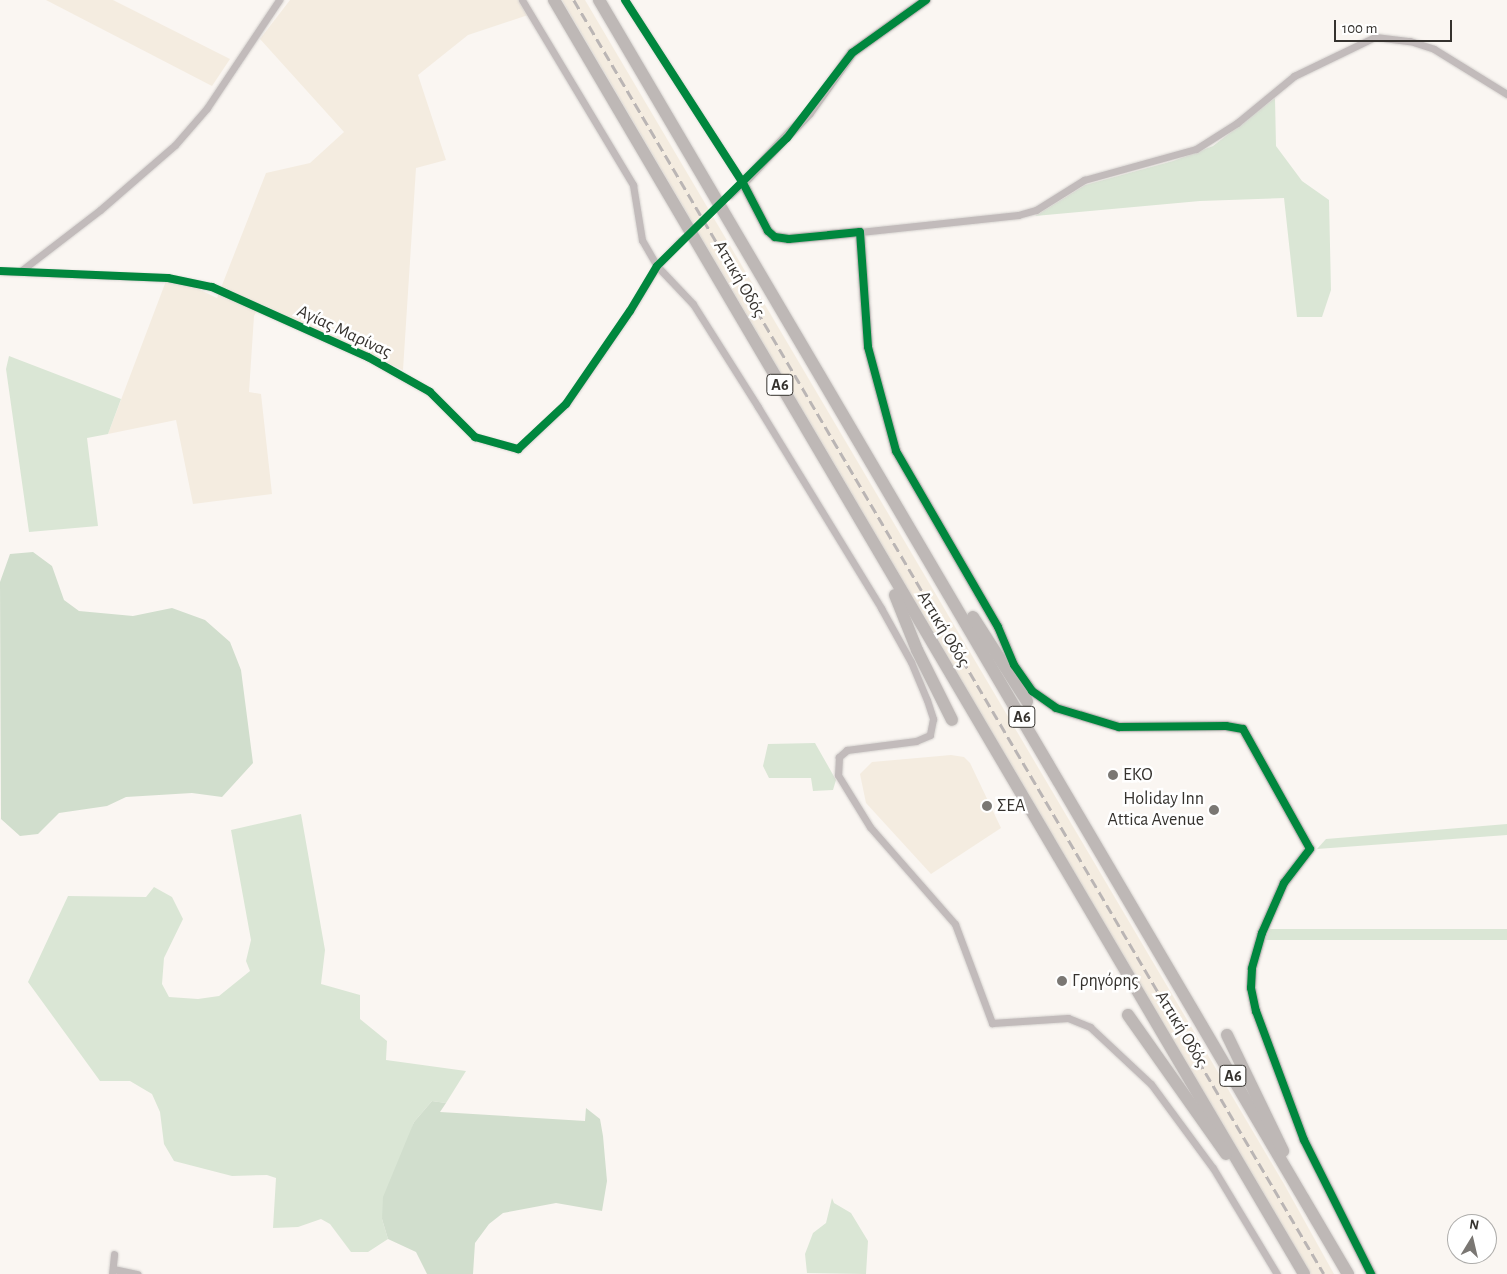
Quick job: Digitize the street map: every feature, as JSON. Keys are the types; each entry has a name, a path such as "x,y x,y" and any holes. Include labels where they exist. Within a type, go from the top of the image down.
{"highway":[{"name":"Αττική Οδός","path":"554,0 880,558 1304,1274"},
{"name":"Αττική Οδός","path":"599,0 869,456 1348,1274"},
{"path":"869,456 908,508 1027,701"},
{"path":"880,558 918,650 952,720"},
{"path":"1128,1015 1222,1149 1257,1192"},
{"path":"1227,1035 1279,1139 1290,1175"}],"street":[{"path":"22,270 50,245 100,210 175,145 207,108 279,0"},
{"path":"522,0 633,185 642,240 657,266 693,304 758,407 881,608 911,662 927,700 933,719 930,735 916,741 858,746 847,750 839,757 838,775 870,827 955,924 992,1023 1068,1018 1090,1027 1151,1084 1213,1168 1277,1274"},
{"path":"625,0 743,183 768,231 776,237 789,239 1018,215 1036,210 1092,177 1160,162 1196,149 1237,123 1294,76 1375,37 1410,41 1434,49 1507,94"},
{"path":"730,195 809,113 852,53 926,0"},
{"path":"860,232 868,347 896,451 998,627 1019,675 1042,700 1100,723 1128,728 1226,726 1243,729 1310,849 1275,898 1256,951 1251,988 1276,1066 1304,1140 1371,1274"},
{"path":"657,266 680,241"},
{"name":"Αγίας Μαρίνας","path":"0,271 22,270 168,278 212,287 368,357 430,392 475,437 518,449 566,404 657,266"},
{"path":"114,1254 113,1272 137,1274"}],"shaded area":[{"path":"46,0 113,0 230,59 212,86"},
{"path":"290,0 522,0 531,14 468,35 418,75 446,160 416,168 403,370 261,304 254,316 249,392 261,394 272,494 193,504 176,420 108,434 166,281 192,286 217,298 266,173 310,163 344,132 260,39"},
{"path":"562,0 585,0 1284,1184 1334,1274 1310,1274"},
{"path":"951,755 964,757 970,763 1001,828 931,874 866,803 860,774 872,762"}],"green space":[{"path":"1275,98 1276,146 1302,181 1329,200 1331,290 1322,317 1297,317 1284,198 1200,201 1035,216 1085,185 1173,161 1213,146"},
{"path":"9,356 121,399 108,434 87,438 98,526 29,532 6,369"},
{"path":"33,552 52,566 64,600 79,611 133,616 172,608 205,620 230,642 241,670 253,763 222,797 192,793 126,797 107,806 59,813 38,834 20,836 1,819 0,582 10,554"},
{"path":"815,743 836,780 833,790 813,791 811,778 769,778 763,766 768,744"},
{"path":"301,814 325,950 321,984 360,995 360,1019 387,1041 386,1060 466,1071 446,1103 432,1101 414,1122 382,1219 388,1239 368,1252 351,1252 330,1224 321,1219 298,1227 273,1228 276,1178 267,1175 232,1176 174,1161 164,1144 160,1112 152,1094 130,1081 100,1081 28,982 68,896 146,897 154,887 172,897 183,919 164,958 162,984 169,997 198,999 219,996 250,971 246,961 251,940 231,830"},
{"path":"1507,824 1507,835 1317,849 1326,839"},
{"path":"1264,929 1507,929 1507,940 1264,940"},
{"path":"432,1101 446,1103 440,1112 585,1121 586,1108 600,1119 603,1136 607,1181 602,1211 556,1203 503,1213 489,1224 475,1243 473,1274 427,1274 416,1252 388,1239 382,1219 383,1197 414,1122"},
{"path":"832,1198 834,1203 851,1213 868,1241 866,1274 807,1273 805,1254 813,1233 826,1223"}],"tunnel":[{"path":"680,241 730,195"}],"railway":[{"path":"574,0 1324,1274"}],"cycle path":[{"path":"625,0 743,183 768,231 775,237 789,239 860,232 868,347 896,451 998,627 1014,665 1032,691 1056,708 1119,727 1226,726 1243,729 1310,849 1284,883 1262,933 1252,969 1251,988 1256,1011 1304,1140 1371,1274"},
{"path":"0,271 168,278 212,287 368,357 430,392 475,437 518,449 566,404 630,311 657,266 787,138 852,53 926,0"}],"place":[{"name":"EKO","path":"1113,775"},
{"name":"ΣΕΑ","path":"987,806"},
{"name":"Holiday Inn Attica Avenue","path":"1214,810"},
{"name":"Γρηγόρης","path":"1062,981"}]}
